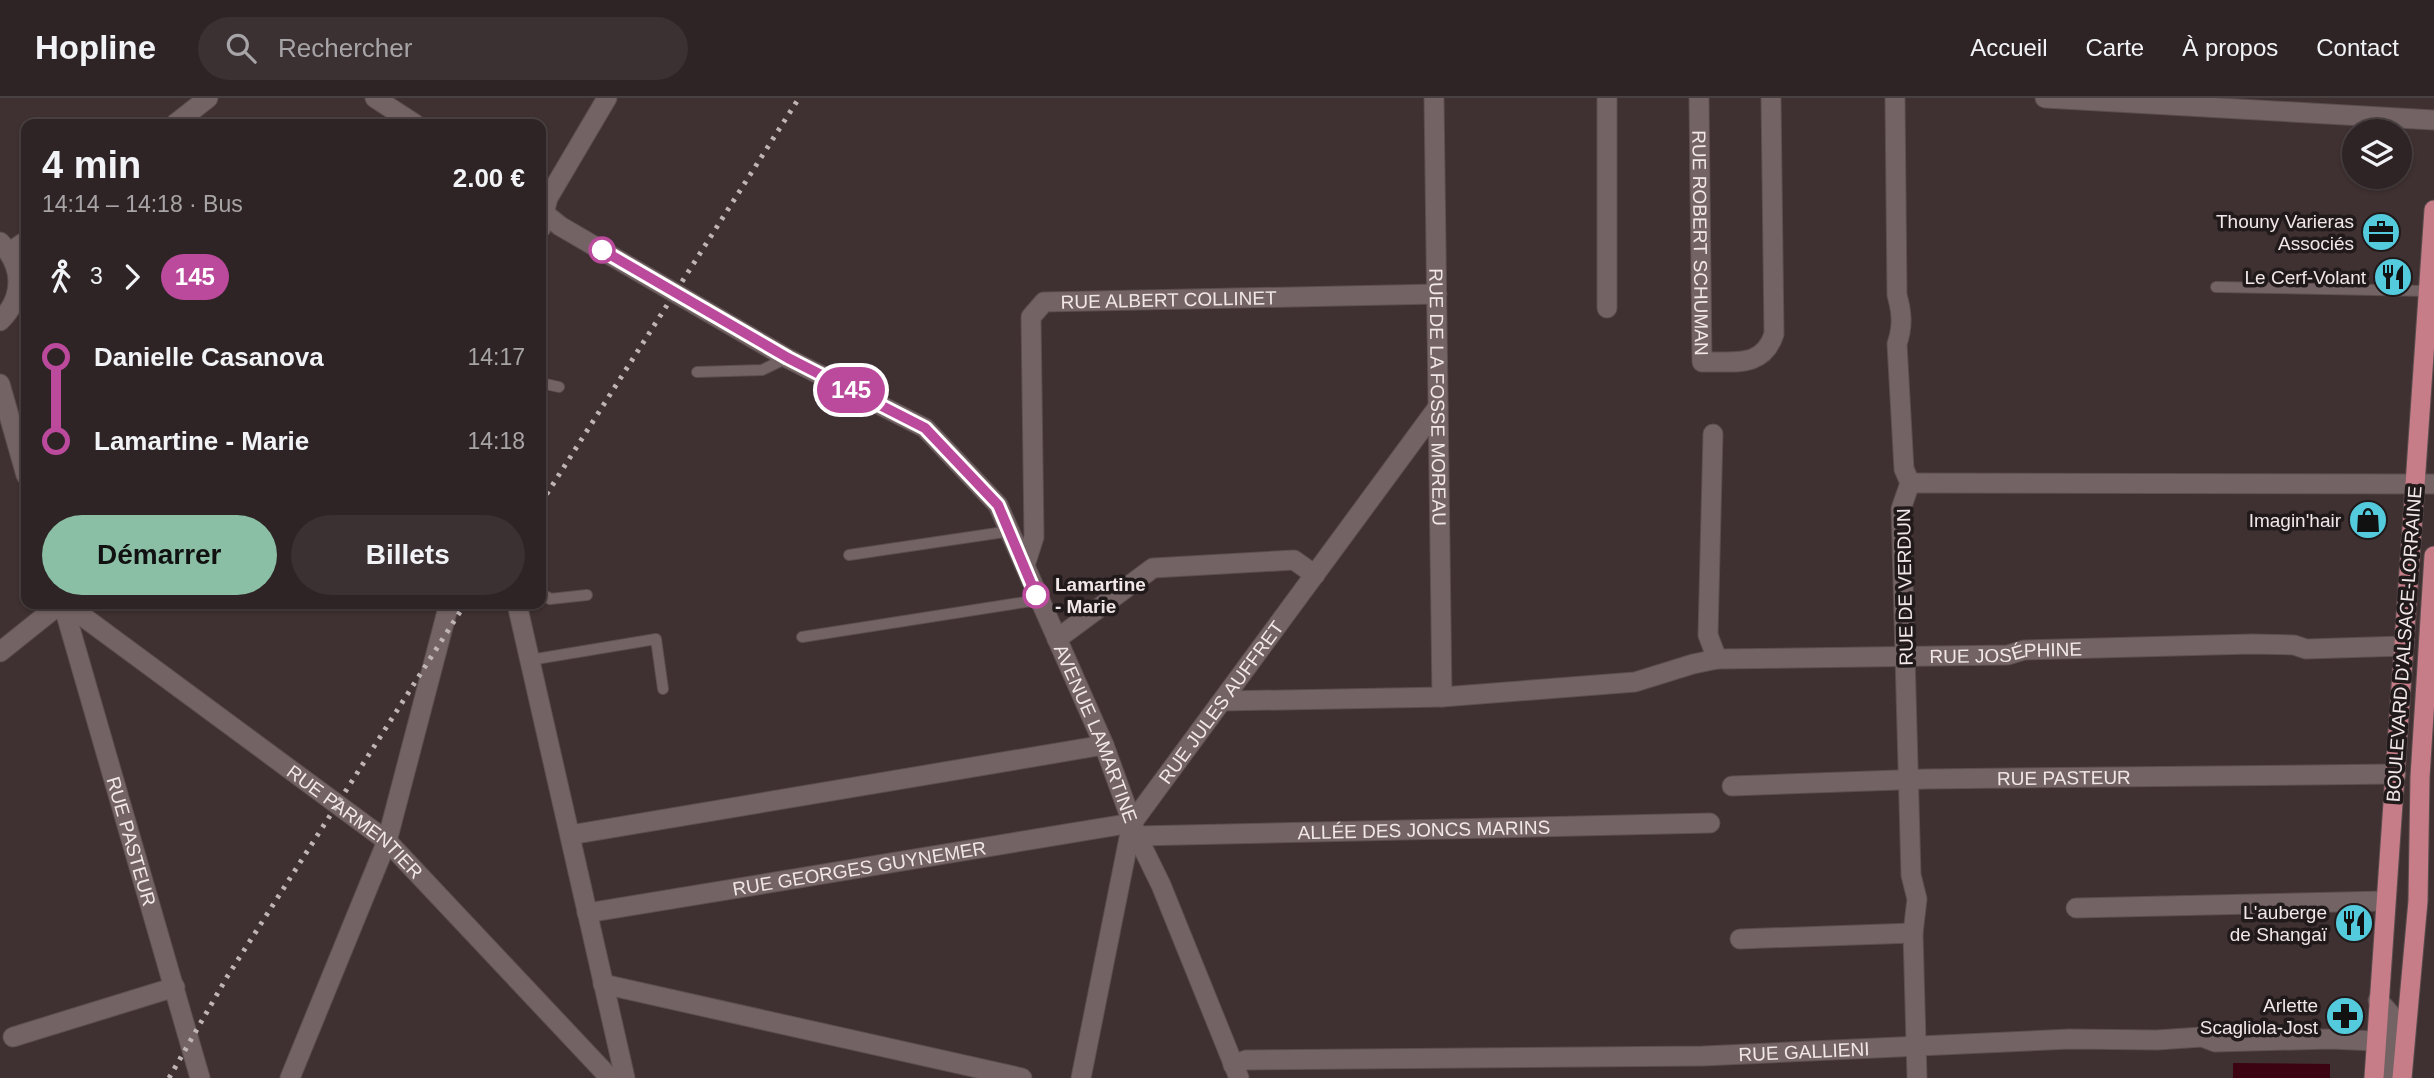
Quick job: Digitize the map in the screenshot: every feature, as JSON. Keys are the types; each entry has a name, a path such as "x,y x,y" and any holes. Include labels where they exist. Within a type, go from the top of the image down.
{"main road":[{"name":"BOULEVARD D'ALSACE-LORRAINE","path":"2387,1073 2375,1041 2409,590 2425,484 2427,291 2434,209"},
{"name":"BOULEVARD D'ALSACE-LORRAINE","path":"2387,1073 2418,901 2420,777 2434,556"}],"street":[{"path":"181,119 208,98"},
{"path":"375,98 407,119"},
{"path":"546,204 607,98"},
{"name":"RUE DE LA FOSSE MOREAU","path":"1434,98 1442,697"},
{"path":"1607,98 1607,308"},
{"name":"RUE ROBERT SCHUMAN","path":"1699,98 1703,362 1751,360 1760,357 1767,351 1774,334 1771,98"},
{"name":"RUE DE VERDUN","path":"1895,98 1897,295 1902,320 1897,344 1904,469 1910,482 1901,509 1911,875 1917,899 1913,933 1917,1078"},
{"path":"2045,98 2434,120"},
{"name":"AVENUE LAMARTINE","path":"546,219 788,358 925,428 998,505 1104,745 1135,829 1161,885 1236,1071"},
{"path":"0,321 10,311 17,297 19,281 17,266 5,247"},
{"name":"RUE ALBERT COLLINET","path":"1025,565 1034,537 1031,317 1044,302 1437,294"},
{"path":"0,384 21,458"},
{"name":"RUE JULES AUFFRET","path":"1081,1078 1135,829 1222,701 1438,407"},
{"path":"1713,434 1708,635 1717,659"},
{"path":"1910,482 2425,484"},
{"path":"1057,639 1153,568 1294,560 1315,575"},
{"path":"2409,590 2433,590"},
{"path":"0,652 56,609"},
{"name":"RUE PASTEUR","path":"64,609 200,1078"},
{"name":"RUE PARMENTIER","path":"70,609 387,841 610,1078"},
{"path":"290,1078 387,841 448,609"},
{"path":"518,609 625,1078"},
{"name":"RUE JOSÉPHINE","path":"1222,701 1442,697 1635,682 1717,659 2008,654 2024,650 2252,644 2294,645 2306,649 2404,646"},
{"path":"570,835 1104,745"},
{"name":"RUE PASTEUR","path":"1732,786 2396,774"},
{"name":"ALLÉE DES JONCS MARINS","path":"1135,829 1710,823"},
{"name":"RUE GEORGES GUYNEMER","path":"587,913 1135,829"},
{"path":"2076,908 2385,901"},
{"path":"1740,939 1913,933"},
{"path":"603,984 1022,1078"},
{"path":"13,1037 175,987"},
{"path":"2378,1000 2393,1017 2387,1073"},
{"name":"RUE GALLIENI","path":"1236,1071 1246,1060 1703,1056 2070,1039 2157,1040 2202,1037 2215,1042 2330,1039 2375,1041"}],"lane":[{"path":"2216,287 2427,291"},
{"path":"697,372 762,370 788,358"},
{"path":"546,384 559,387"},
{"path":"849,555 1011,531"},
{"path":"546,596 550,599 587,595"},
{"path":"802,637 1038,600"},
{"path":"530,660 656,639 663,689"}],"shaded area":[{"path":"2233,1063 2330,1064 2330,1078 2233,1078"}],"railway":[{"path":"546,495 799,98"},
{"path":"169,1078 227,977 462,609"}],"bus line":[{"name":"145","path":"602,250 788,358 925,428 998,505 1036,595"}],"place":[{"name":"Thouny Varieras Associés","path":"2381,232"},
{"name":"Le Cerf-Volant","path":"2393,277"},
{"name":"Imagin'hair","path":"2368,520"},
{"name":"Lamartine - Marie","path":"1036,595"},
{"name":"L'auberge de Shangaï","path":"2354,923"},
{"name":"Arlette Scagliola-Jost","path":"2345,1016"}]}
